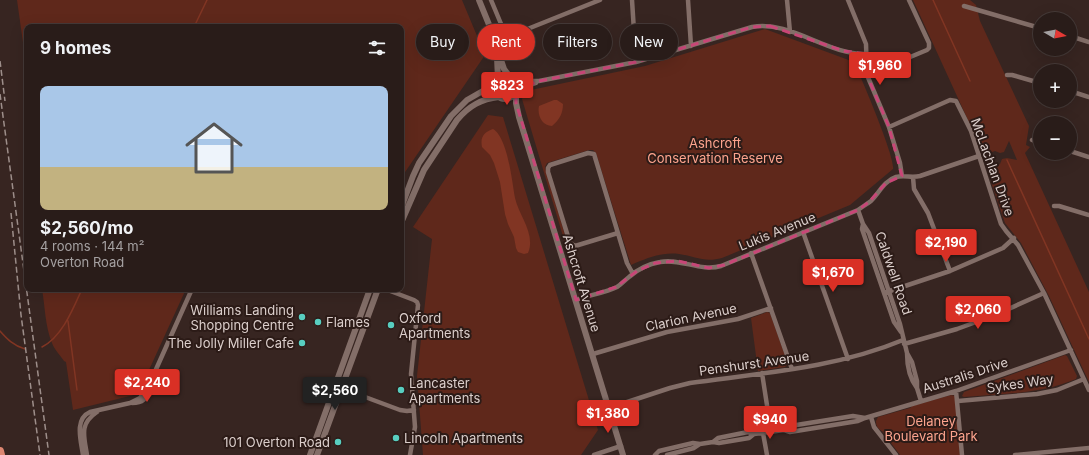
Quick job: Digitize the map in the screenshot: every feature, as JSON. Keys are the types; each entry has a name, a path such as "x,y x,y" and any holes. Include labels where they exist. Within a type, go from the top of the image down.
{"street":[{"path":"478,0 488,24"},
{"path":"491,0 506,35 510,36 600,0"},
{"path":"632,0 636,62"},
{"path":"688,0 691,46"},
{"path":"788,0 790,32"},
{"path":"848,0 866,44 866,75 889,127 900,163 902,176 913,177 979,156"},
{"path":"866,75 929,48 929,43 909,0"},
{"path":"964,6 1033,26"},
{"path":"404,216 424,170 457,120 475,104 484,99 499,97 506,99 512,97 516,91 539,81 636,62 763,25 790,32 844,51 866,54"},
{"path":"1077,38 1089,42"},
{"path":"497,60 496,82 494,91 499,97"},
{"path":"501,60 504,68 516,85 516,91"},
{"path":"1006,75 1012,75 1033,81"},
{"path":"404,200 419,163 451,116 467,100 505,77 539,81"},
{"name":"Ashcroft Avenue","path":"516,91 516,103 519,118 526,136 623,455"},
{"path":"1077,94 1089,97"},
{"name":"Ashcroft Avenue","path":"506,99 519,118"},
{"name":"McLachlan Drive","path":"889,127 951,100 957,102 971,131 1001,224 1014,238 1044,293 1089,390"},
{"path":"618,233 577,245 570,243 548,172 550,165 588,153 594,154 618,233 626,262 633,274"},
{"path":"1077,154 1089,157"},
{"name":"Lukis Avenue","path":"576,300 616,287 633,274 651,264 667,261 704,268 717,267 858,210 870,202 886,183 894,178 902,176"},
{"path":"913,177 914,189 928,213 950,271"},
{"path":"1054,206 1059,206 1089,215"},
{"name":"Caldwell Road","path":"858,210 863,224 869,233 886,292 900,324 907,353 906,360 912,381 917,388 921,401"},
{"path":"803,232 848,359"},
{"path":"886,292 950,271 1003,248 1014,238"},
{"path":"751,253 792,369"},
{"path":"83,455 80,426 86,415 130,403 140,398 149,385 191,292"},
{"path":"310,455 369,292"},
{"path":"317,455 377,292"},
{"path":"393,292 416,301 418,305 411,374 415,429 410,455"},
{"name":"Penshurst Avenue","path":"609,408 690,383 792,369 848,359 904,342 957,329 995,315 1044,293"},
{"name":"Clarion Avenue","path":"592,354 667,332 738,319 771,308"},
{"name":"Australis Drive","path":"655,455 660,451 693,443 700,444 734,441 749,438 754,434 784,430 790,432 858,421 956,391 1071,350"},
{"path":"762,373 771,432"},
{"name":"Sykes Way","path":"958,401 1037,394 1057,390 1084,379"},
{"path":"341,388 400,410 414,410"},
{"path":"956,391 962,455"},
{"path":"87,455 84,427 88,418 98,411"},
{"path":"871,417 874,427 896,455"},
{"path":"763,433 767,455"},
{"name":"Australis Drive","path":"667,455 694,448 700,444"},
{"path":"594,455 620,446"},
{"path":"1014,455 1089,448"}],"highlighted area":[{"path":"770,26 844,51 866,54 867,75 889,127 902,176 886,183 869,202 858,210 724,265 709,268 678,261 655,263 637,271 616,287 576,300 516,103 516,90 539,81 636,62 752,27"}],"green space":[{"path":"17,0 462,0 477,36 477,60 482,60 404,174 404,24 24,24 24,50"},
{"path":"913,0 970,0 976,5 980,21 1029,126 1026,145 1030,147 1025,153 1089,292 1089,382 1049,296 1021,243 1005,223 991,182 996,180 991,169 1000,164 1002,159 1007,158 1017,160 1009,141 1004,152 1000,153 995,151 984,155"},
{"name":"Ashcroft Conservation Reserve","path":"765,29 854,62 884,135 893,169 850,205 722,258 710,260 679,254 666,254 648,258 631,265 596,153 593,150 589,150 547,163 545,167 567,242 565,243 522,99 526,91 645,66 664,60 678,60 678,56"},
{"path":"488,115 503,117 598,430 581,455 423,455 417,376 432,239 413,227"},
{"path":"42,292 185,292 138,394 73,410 66,362 54,348 47,323"},
{"path":"767,312 770,313 788,364 785,367 758,371 751,318"},
{"path":"1065,355 1067,356 1077,376 1076,379 1049,388 993,395 962,396 964,392"},
{"name":"Delaney Boulevard Park","path":"951,395 955,396 960,455 900,455 877,426 876,421 878,417"}],"shaded area":[{"path":"557,100 563,104 562,111 557,121 552,126 548,126 541,119 539,106"},
{"path":"493,129 498,134 506,151 515,198 530,239 528,253 524,254 518,252 516,248 514,237 505,214 500,182 494,163 490,155 482,147 483,135"}],"waterway":[{"path":"195,24 207,0"},
{"path":"933,0 970,81"},
{"path":"1007,160 1089,339"},
{"path":"42,347 55,337 61,330 71,314 81,292"},
{"path":"68,321 77,390"},
{"path":"0,331 11,342 25,349"}],"railway":[{"path":"0,61 5,101"},
{"path":"0,94 24,271"},
{"path":"11,213 21,315 40,455"},
{"path":"27,292 49,455"}],"place":[{"name":"Williams Landing Shopping Centre","path":"302,317"},
{"name":"Flames","path":"318,322"},
{"name":"Oxford Apartments","path":"391,325"},
{"name":"The Jolly Miller Cafe","path":"302,343"},
{"name":"Lancaster Apartments","path":"401,390"},
{"name":"Lincoln Apartments","path":"396,438"},
{"name":"101 Overton Road","path":"338,442"}]}
